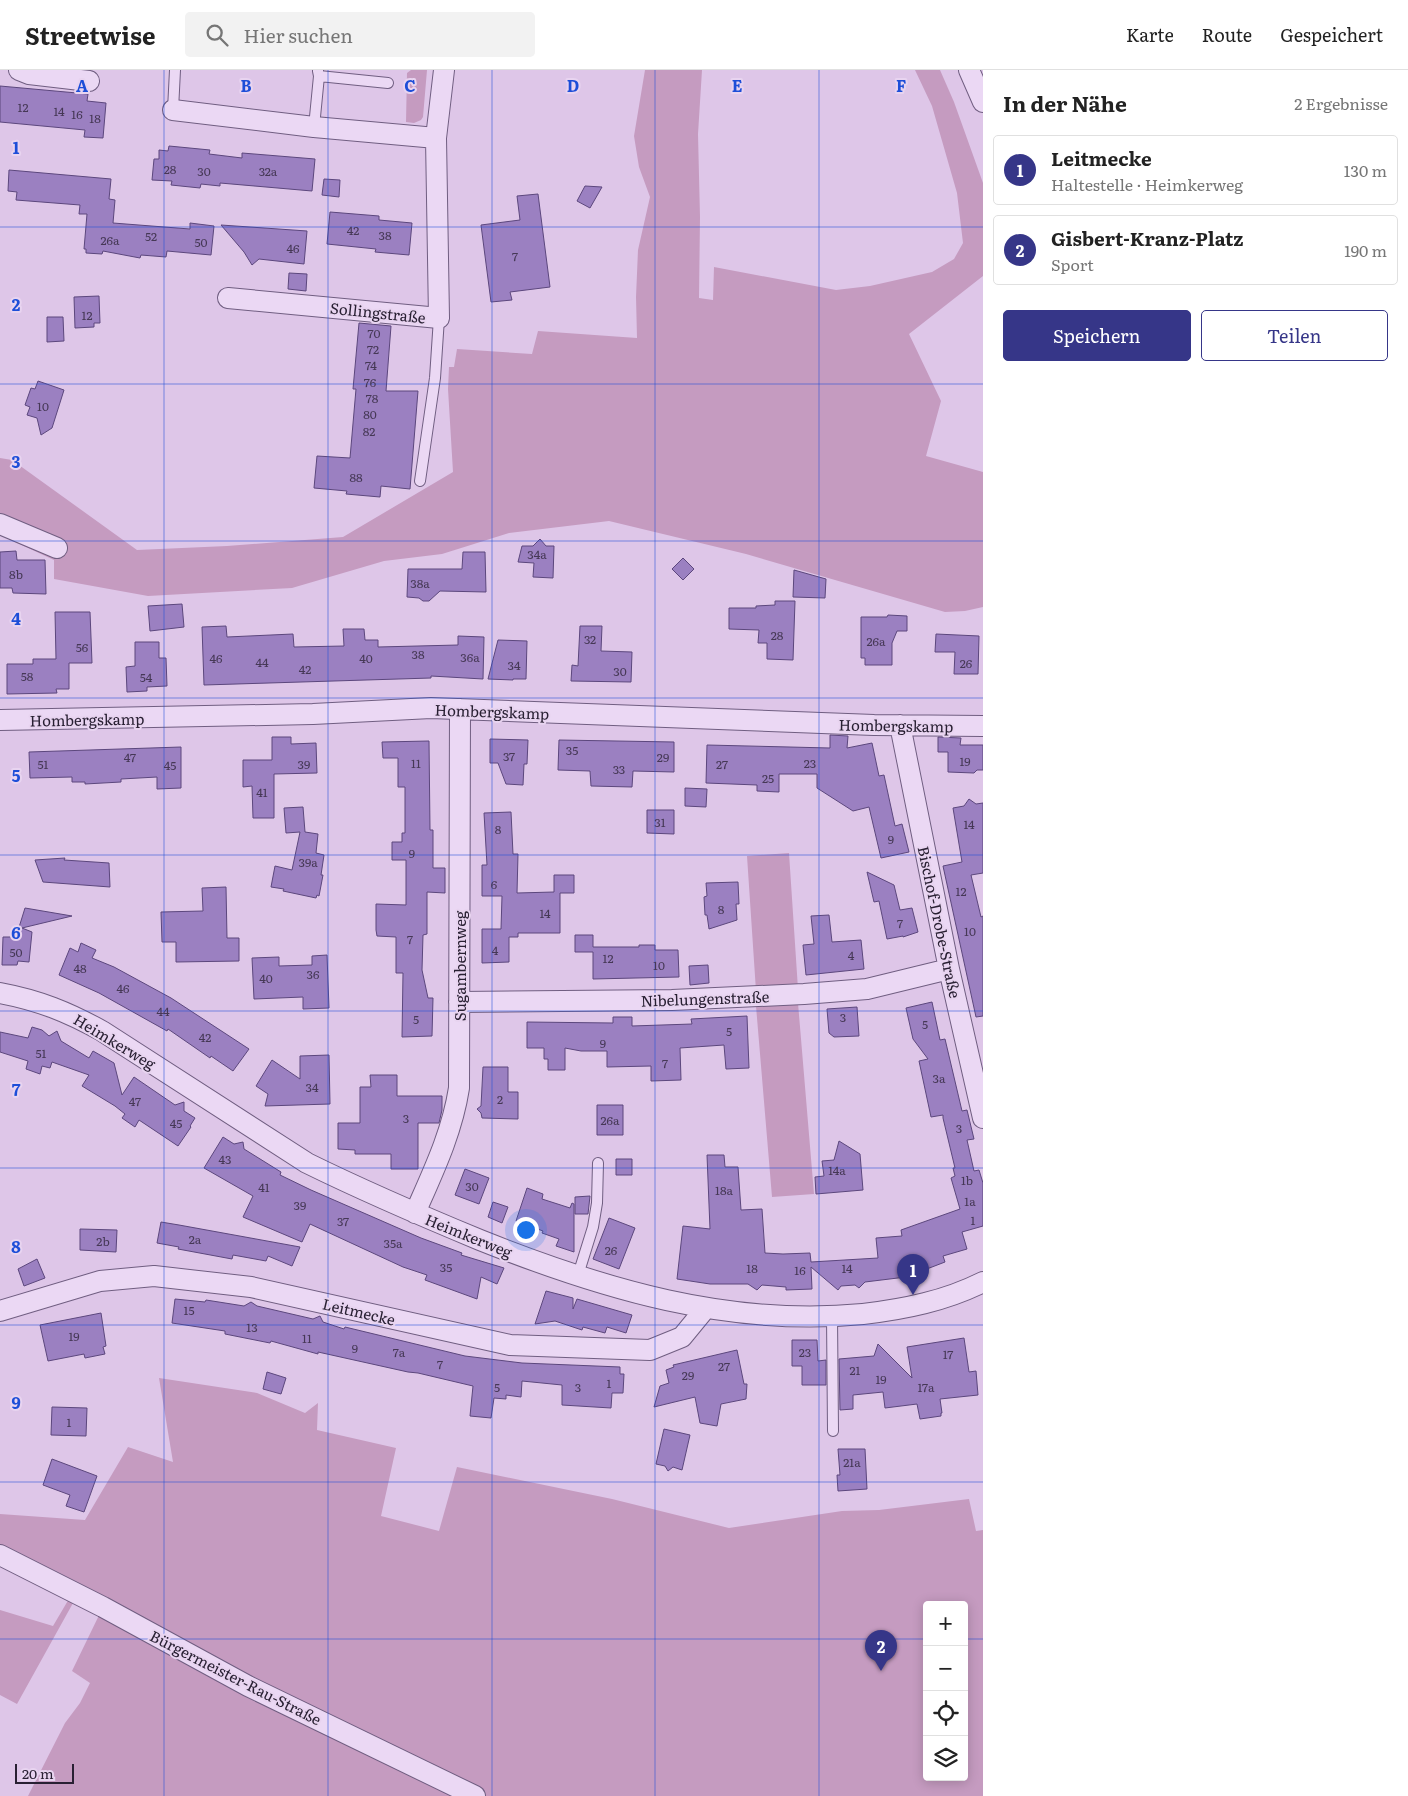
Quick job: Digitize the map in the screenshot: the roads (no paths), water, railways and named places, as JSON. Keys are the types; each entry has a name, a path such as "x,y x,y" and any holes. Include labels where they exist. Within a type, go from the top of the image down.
{"street":[{"path":"19,70 29,74 89,81"},
{"name":"Sollingstraße","path":"228,298 439,318 436,138 444,70"},
{"path":"969,70 983,102"},
{"path":"173,110 314,127 436,138"},
{"path":"0,524 57,548"},
{"name":"Hombergskamp","path":"0,720 313,714 431,708 900,725 983,726"},
{"name":"Sugambernweg","path":"415,1214 448,1136 455,1113 459,1088 460,710"},
{"name":"Bischof-Drobe-Straße","path":"900,725 948,968 983,1118"},
{"name":"Nibelungenstraße","path":"459,1002 672,1000 804,994 867,989 948,968"},
{"name":"Heimkerweg","path":"0,993 44,1003 74,1015 307,1162 415,1214 527,1258 629,1292 705,1309 796,1317 832,1316 915,1307 983,1282"},
{"name":"Leitmecke","path":"0,1311 100,1281 154,1276 251,1287 510,1345 650,1350 682,1337 705,1309"},
{"name":"Bürgermeister-Rau-Straße","path":"0,1555 103,1607 248,1686 475,1796"}],"lane":[{"path":"173,110 175,70"},
{"path":"314,127 318,73 388,83"},
{"path":"420,481 435,378 439,318"},
{"path":"578,1275 593,1227 597,1203 598,1163"},
{"path":"832,1316 833,1431"}],"place":[{"name":"Leitmecke","path":"913,1295"},
{"name":"Gisbert-Kranz-Platz","path":"881,1671"}]}
